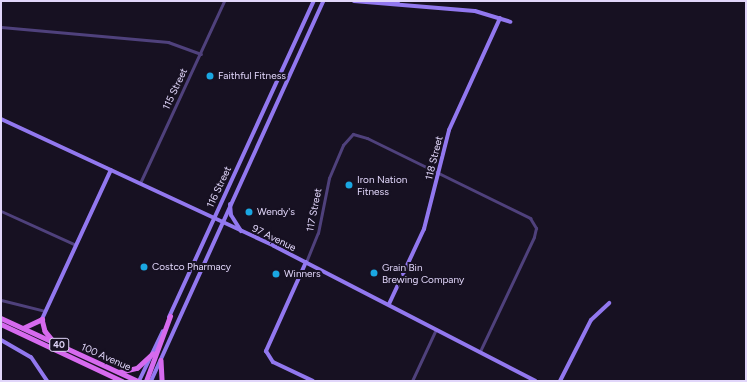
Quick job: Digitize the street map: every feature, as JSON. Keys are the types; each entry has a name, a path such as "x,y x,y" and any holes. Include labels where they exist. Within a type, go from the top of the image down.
{"main road":[{"path":"146,381 170,316"},
{"name":"100 Avenue","path":"1,318 138,381"},
{"path":"22,328 42,320 46,331 56,344"},
{"name":"100 Avenue","path":"1,324 122,381"},
{"path":"117,372 137,368 152,354"},
{"path":"161,360 162,381"},
{"path":"97,369 114,381"}],"street":[{"name":"115 Street","path":"140,183 224,1"},
{"name":"116 Street","path":"138,381 170,316 314,1"},
{"name":"116 Street","path":"151,381 230,202 323,1"},
{"path":"354,1 475,11 510,22"},
{"path":"386,1 406,5"},
{"name":"118 Street","path":"389,304 424,229 449,130 500,18"},
{"path":"1,27 168,42 200,54"},
{"name":"97 Avenue","path":"1,120 214,217 389,304 535,381"},
{"name":"117 Street","path":"313,381 268,357 268,340 306,262 318,233 329,178 343,145 352,134 367,138 438,172"},
{"path":"42,320 111,170"},
{"path":"438,172 530,218 536,228 480,351"},
{"path":"230,202 231,215 241,231"},
{"path":"1,211 76,245"},
{"path":"1,300 45,311"},
{"path":"560,381 591,320 609,303"},
{"path":"412,381 436,329"},
{"path":"1,340 31,357 47,381"}],"place":[{"name":"Faithful Fitness","path":"210,76"},
{"name":"Iron Nation Fitness","path":"349,185"},
{"name":"Wendy's","path":"249,212"},
{"name":"Costco Pharmacy","path":"144,267"},
{"name":"Grain Bin Brewing Company","path":"374,273"},
{"name":"Winners","path":"276,274"}]}
